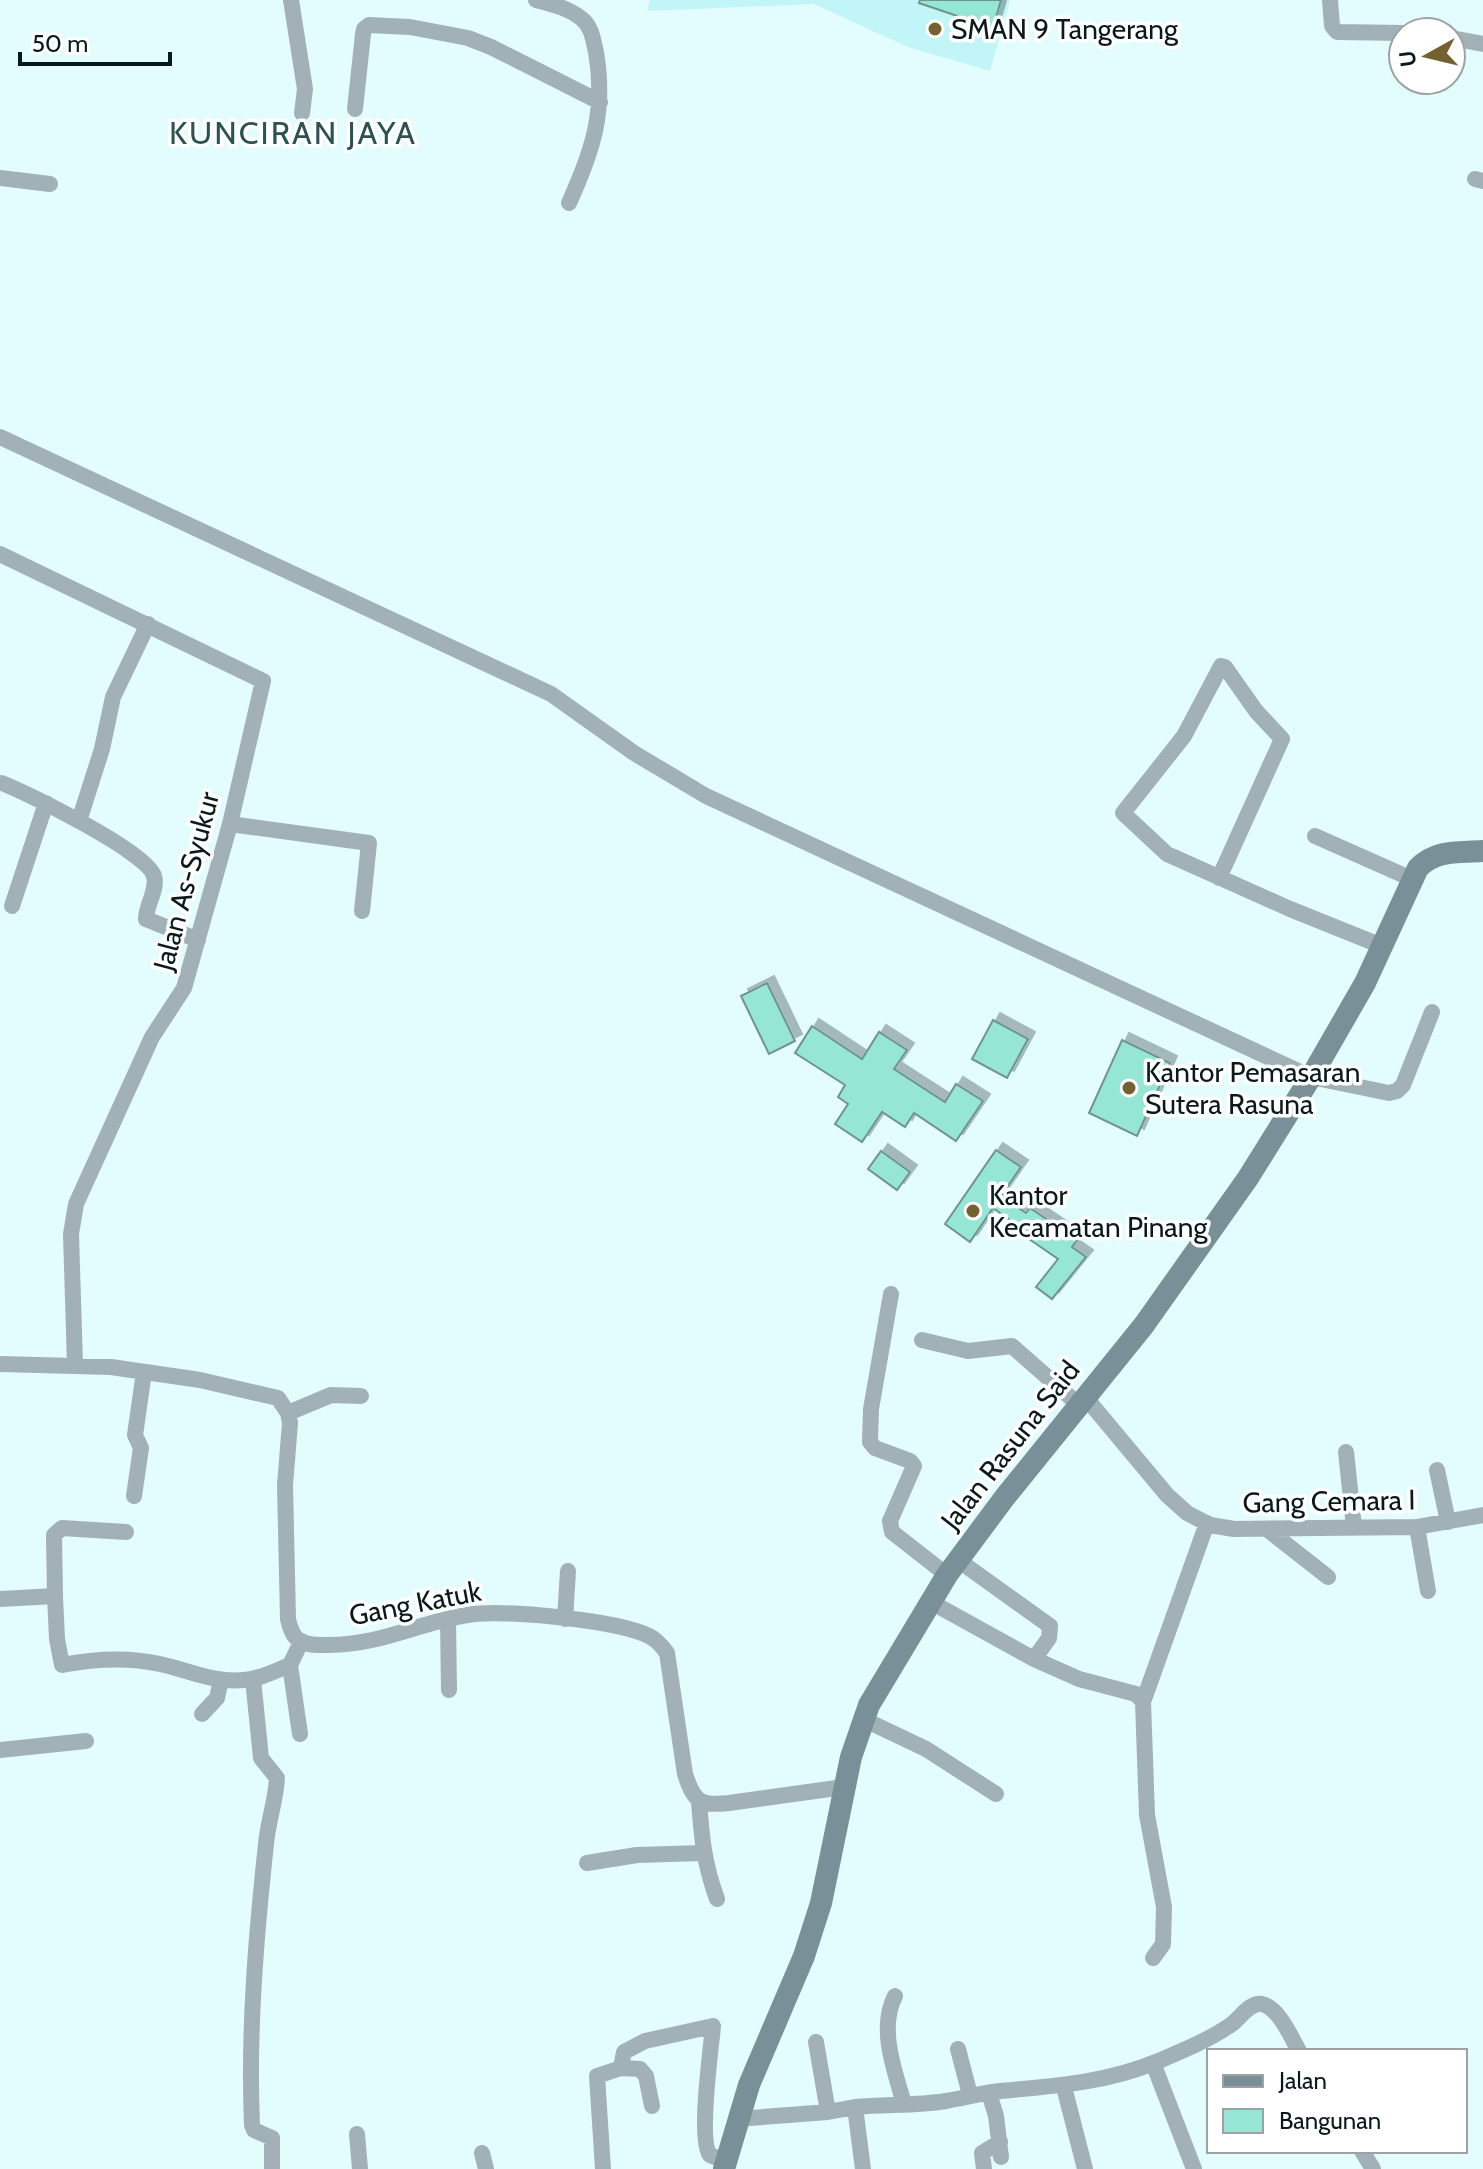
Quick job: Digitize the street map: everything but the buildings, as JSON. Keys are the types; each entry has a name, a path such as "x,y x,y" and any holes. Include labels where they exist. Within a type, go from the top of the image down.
{"main road":[{"name":"Jalan Rasuna Said","path":"725,2165 737,2119 804,1956 821,1903 844,1787 863,1719 878,1688 952,1567 1144,1325 1248,1178 1365,983 1412,879 1428,858 1440,854 1483,851"}],"street":[{"path":"291,0 305,89 302,113"},
{"path":"536,0 580,17 593,35 600,102 594,142 569,203"},
{"path":"1330,0 1332,26 1337,32 1387,33"},
{"path":"355,109 363,34 369,25 410,27 480,42 600,102"},
{"path":"0,178 50,184"},
{"path":"0,437 551,694 634,753 706,796 1311,1077 1389,1093 1397,1091 1403,1085 1432,1012"},
{"name":"Jalan As-Syukur","path":"0,554 263,681 230,824 184,988 152,1037 76,1204 71,1234 75,1364"},
{"path":"79,821 102,749 113,697 148,624"},
{"path":"1219,878 1282,739 1256,711 1225,667 1221,666 1184,736 1123,813 1167,854 1219,878 1382,946"},
{"path":"2,783 79,821 147,864 154,876 154,888 146,919 198,940"},
{"path":"12,906 46,803"},
{"path":"230,824 369,843 362,911"},
{"path":"1315,836 1412,879"},
{"path":"891,1294 871,1409 870,1442 875,1448 910,1461 914,1466 890,1521 892,1532 1050,1626 1049,1638 1034,1659"},
{"name":"Gang Cemara I","path":"922,1340 968,1351 1012,1346 1083,1402 1167,1495 1187,1513 1207,1523 1234,1529 1268,1530 1417,1527 1483,1515"},
{"path":"0,1364 75,1364 144,1372 271,1395 285,1405 288,1413 285,1485 288,1619 295,1637 301,1642 290,1665 300,1734"},
{"path":"134,1496 141,1448 135,1435 144,1372"},
{"path":"288,1413 331,1395 361,1396"},
{"path":"1346,1452 1354,1527"},
{"path":"1437,1470 1448,1522"},
{"path":"1153,1958 1163,1944 1165,1918 1147,1815 1143,1702 1207,1523"},
{"path":"1417,1527 1428,1591"},
{"path":"126,1532 62,1528 54,1535 60,1673 122,1660 141,1661 221,1680 253,1679 290,1665"},
{"path":"1268,1530 1328,1577"},
{"path":"565,1619 568,1571"},
{"path":"0,1599 55,1596"},
{"path":"929,1601 1034,1659 1079,1679 1136,1694 1143,1702"},
{"name":"Gang Katuk","path":"301,1642 310,1645 357,1644 486,1612 565,1619 641,1633 660,1644 667,1653 685,1774 690,1790 699,1802 703,1853 717,1899"},
{"path":"448,1619 449,1690"},
{"path":"253,1679 261,1758 277,1778 266,1842 249,2066 252,2125 260,2135 268,2134 272,2138 272,2169"},
{"path":"202,1714 217,1698 221,1680"},
{"path":"863,1719 926,1749 996,1794"},
{"path":"0,1750 86,1741"},
{"path":"699,1802 713,1805 844,1787"},
{"path":"587,1863 637,1855 703,1853"},
{"path":"895,1996 889,2007 887,2026 904,2104"},
{"path":"737,2119 945,2101 970,2095 1064,2087 1106,2078 1200,2043 1233,2023 1253,2005 1260,2004 1279,2018 1298,2049"},
{"path":"621,2068 624,2052 632,2046 713,2026 705,2144 710,2155 725,2165"},
{"path":"816,2042 828,2112"},
{"path":"958,2049 970,2095"},
{"path":"1153,2063 1194,2169"},
{"path":"603,2169 597,2076 621,2068 640,2069 646,2076 652,2106"},
{"path":"1064,2087 1085,2169"},
{"path":"984,2169 982,2153 1001,2150 989,2093"},
{"path":"855,2107 863,2169"},
{"path":"357,2134 360,2169"}],"shaded area":[{"name":"SMAN 9 Tangerang","path":"650,0 1010,0 990,71 908,47 814,4 647,11"}],"place":[{"name":"SMAN 9 Tangerang","path":"935,29"},
{"name":"Kantor Pemasaran Sutera Rasuna","path":"1129,1088"},
{"name":"Kantor Kecamatan Pinang","path":"973,1211"}],"district":[{"name":"KUNCIRAN JAYA","path":"293,133"}]}
